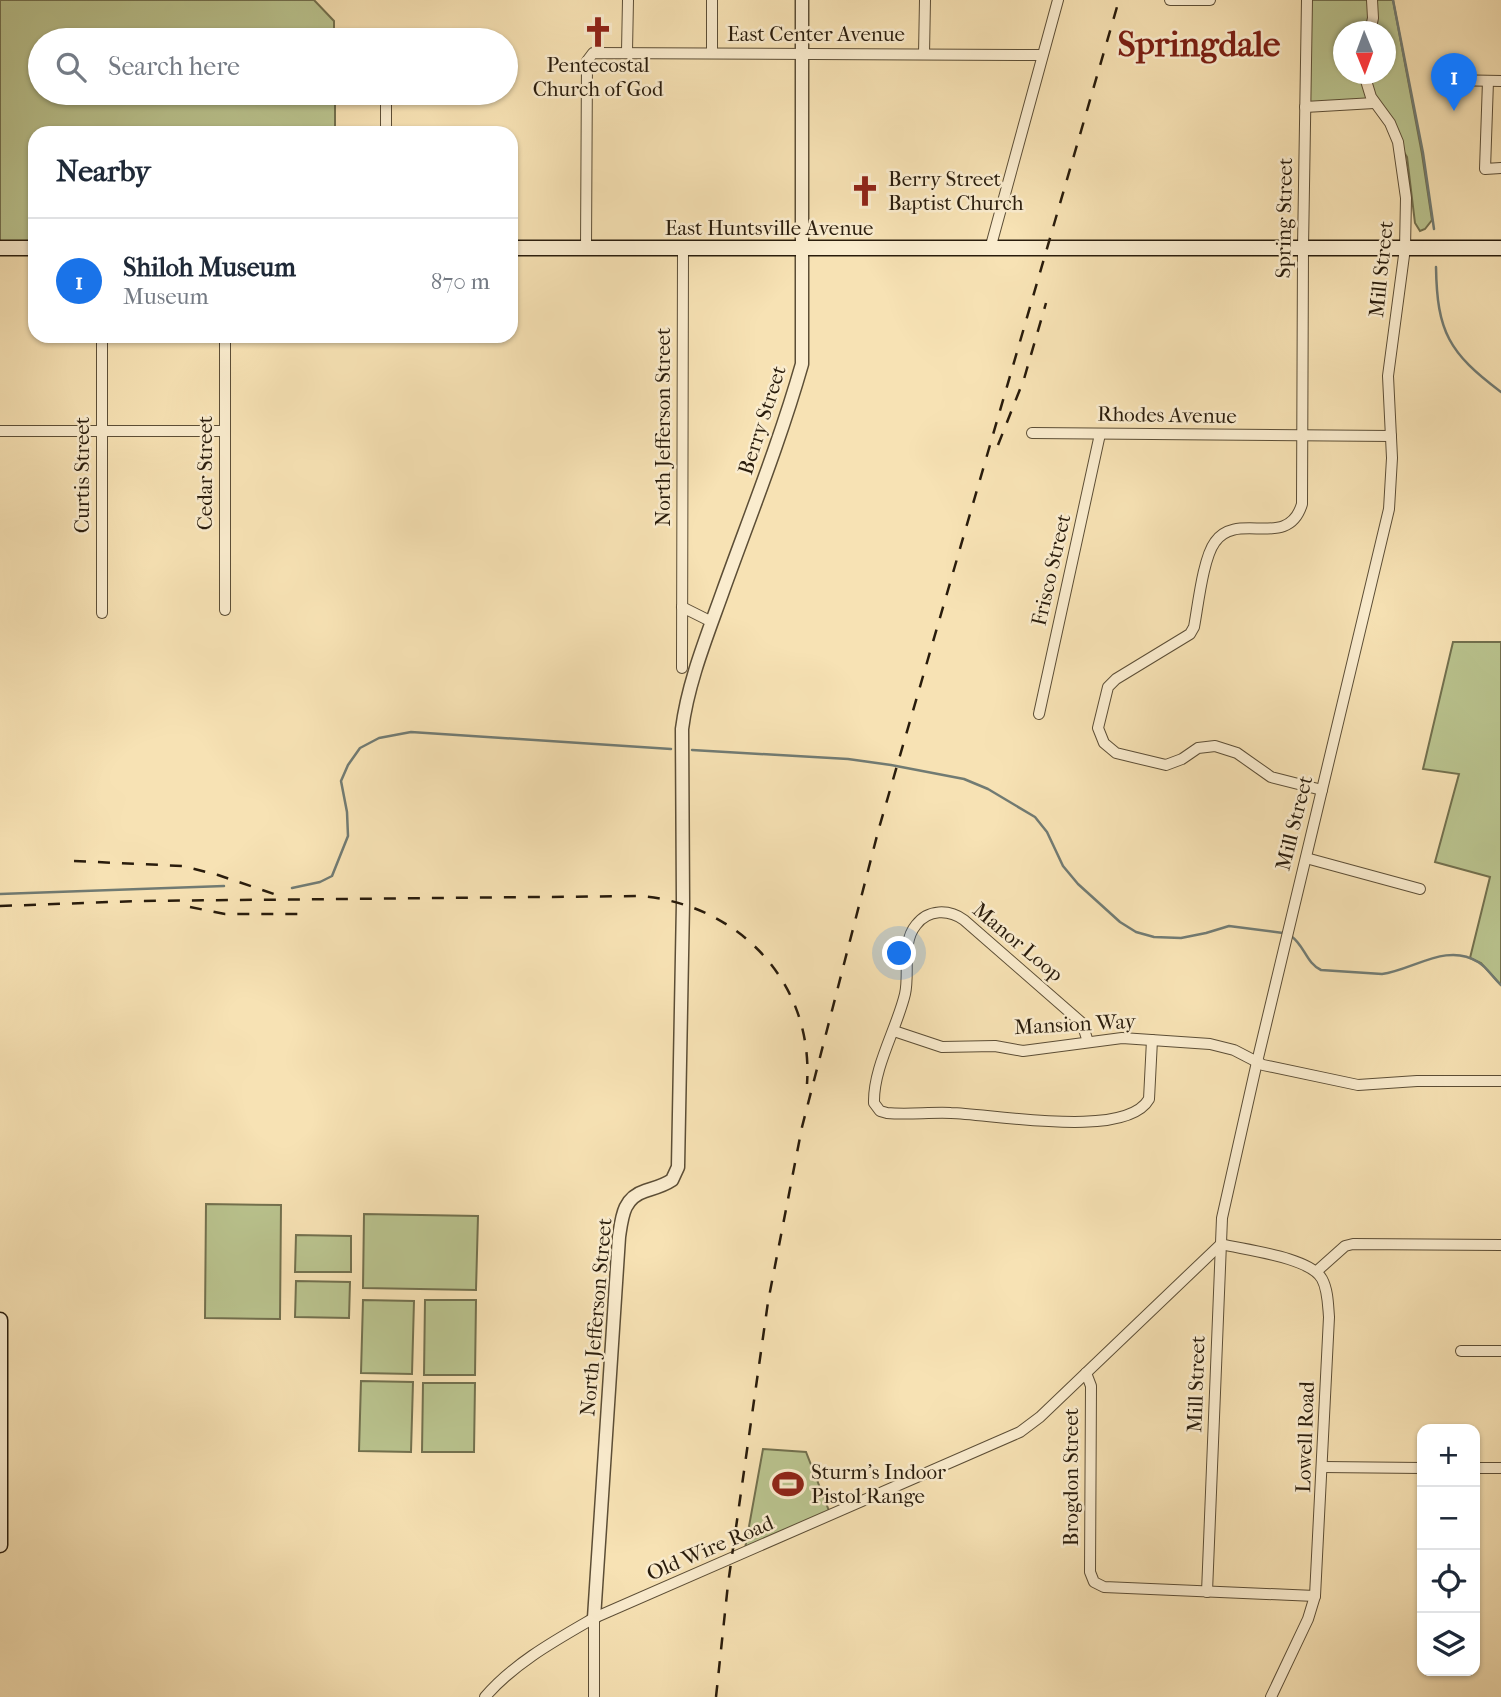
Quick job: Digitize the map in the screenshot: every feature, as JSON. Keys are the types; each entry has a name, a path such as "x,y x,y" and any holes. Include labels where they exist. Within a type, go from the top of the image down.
{"main road":[{"path":"0,248 28,248"},
{"name":"East Huntsville Avenue","path":"518,248 1501,248"},
{"path":"0,1320 0,1545"}],"street":[{"path":"627,51 628,0"},
{"path":"712,0 712,52"},
{"name":"Berry Street","path":"681,755 685,706 802,364 802,0"},
{"path":"924,54 926,0"},
{"path":"990,249 1058,0"},
{"path":"1170,0 1210,0"},
{"name":"Spring Street","path":"1302,436 1307,0"},
{"path":"1372,0 1372,21"},
{"name":"East Center Avenue","path":"586,248 587,61 590,54 627,51 1042,55"},
{"path":"1447,80 1501,81"},
{"path":"1488,81 1485,169 1501,169"},
{"name":"Mill Street","path":"1207,1592 1222,1218 1389,509 1392,469 1388,376 1405,248 1406,198 1398,142 1390,123 1374,103 1367,84"},
{"path":"1305,107 1374,103"},
{"path":"386,105 386,126"},
{"name":"North Jefferson Street","path":"682,668 683,248"},
{"name":"Curtis Street","path":"102,343 102,613"},
{"name":"Cedar Street","path":"225,343 225,610"},
{"path":"0,431 225,431"},
{"name":"Rhodes Avenue","path":"1032,433 1391,436"},
{"name":"Frisco Street","path":"1039,714 1100,434"},
{"path":"1302,436 1303,504 1300,514 1294,521 1277,529 1236,529 1219,537 1210,552 1195,627 1190,634 1116,679 1108,687 1098,728 1104,743 1116,753 1166,765 1182,759 1198,748 1215,746 1237,753 1271,777 1322,790"},
{"path":"682,607 712,622"},
{"name":"North Jefferson Street","path":"594,1618 619,1237 623,1214 626,1204 633,1197 671,1180 678,1167 683,903 681,755"},
{"path":"1306,858 1420,889"},
{"name":"Manor Loop","path":"1088,1042 1082,1023 1075,1016 964,919 949,912 931,914 923,918 908,939 906,992 877,1080 875,1107 887,1113 951,1113 1035,1122 1078,1122 1121,1116 1137,1112 1144,1107 1151,1091 1152,1040"},
{"name":"Mansion Way","path":"894,1031 931,1045 954,1048 995,1046 1023,1051 1122,1038 1222,1045 1263,1065 1358,1085 1417,1081 1501,1081"},
{"path":"1220,1244 1304,1264 1317,1271 1345,1246 1353,1244 1501,1245"},
{"name":"Old Wire Road","path":"485,1697 541,1649 594,1618 1020,1432 1040,1417 1220,1244"},
{"name":"Lowell Road","path":"1271,1697 1308,1619 1315,1596 1329,1317 1324,1282 1317,1271"},
{"path":"1461,1351 1501,1351"},
{"name":"Brogdon Street","path":"1086,1373 1091,1385 1090,1572 1094,1582 1104,1587 1207,1592"},
{"path":"1323,1467 1417,1468"},
{"path":"1480,1468 1501,1468"},
{"path":"1207,1592 1315,1596"},
{"path":"594,1618 594,1697"}],"green space":[{"path":"0,0 314,0 334,21 334,28 28,28 28,105 335,105 335,126 28,126 28,248 0,248"},
{"path":"1307,0 1393,0 1432,220 1420,231 1415,223 1407,157 1374,103 1305,107"},
{"path":"1453,642 1501,642 1501,985 1481,963 1470,958 1490,877 1435,862 1459,774 1423,769"},
{"path":"206,1204 281,1205 280,1319 205,1318"},
{"path":"364,1214 478,1216 476,1290 363,1288"},
{"path":"296,1235 351,1236 351,1272 295,1272"},
{"path":"296,1281 350,1282 349,1318 295,1317"},
{"path":"363,1300 414,1301 412,1374 361,1373"},
{"path":"425,1300 476,1300 475,1375 424,1375"},
{"path":"361,1381 413,1382 411,1452 359,1451"},
{"path":"423,1383 475,1383 474,1452 422,1452"},
{"name":"Sturm's Indoor Pistol Range","path":"763,1449 806,1452 831,1516 744,1554"}],"waterway":[{"path":"1393,0 1423,153 1434,229"},
{"path":"1436,267 1439,308 1449,339 1469,365 1501,392"},
{"path":"292,888 320,882 332,876 348,836 341,781 360,748 379,738 411,732 671,749"},
{"path":"692,750 848,759 964,779 988,789 1035,817 1047,832 1063,866 1078,884 1120,922 1136,932 1154,937 1181,938 1229,926 1283,933"},
{"path":"0,894 224,886"},
{"path":"1291,936 1312,963 1321,970 1382,974 1430,959 1454,955 1478,962 1501,985"}],"railway":[{"path":"716,1697 728,1584 768,1302 802,1127 879,828 1119,0"},
{"path":"998,445 1024,379 1046,303"},
{"path":"74,861 183,866 274,894"},
{"path":"0,906 138,901 640,896 676,902 709,915 738,932 763,955 783,982 798,1013 806,1047 807,1084"},
{"path":"190,907 225,914 304,914"}],"place":[{"name":"Pentecostal Church of God","path":"598,32"},
{"name":"Shiloh Museum","path":"1454,111"},
{"name":"Berry Street Baptist Church","path":"865,191"},
{"name":"Sturm's Indoor Pistol Range","path":"788,1484"}],"district":[{"name":"Springdale","path":"1199,44"}]}
